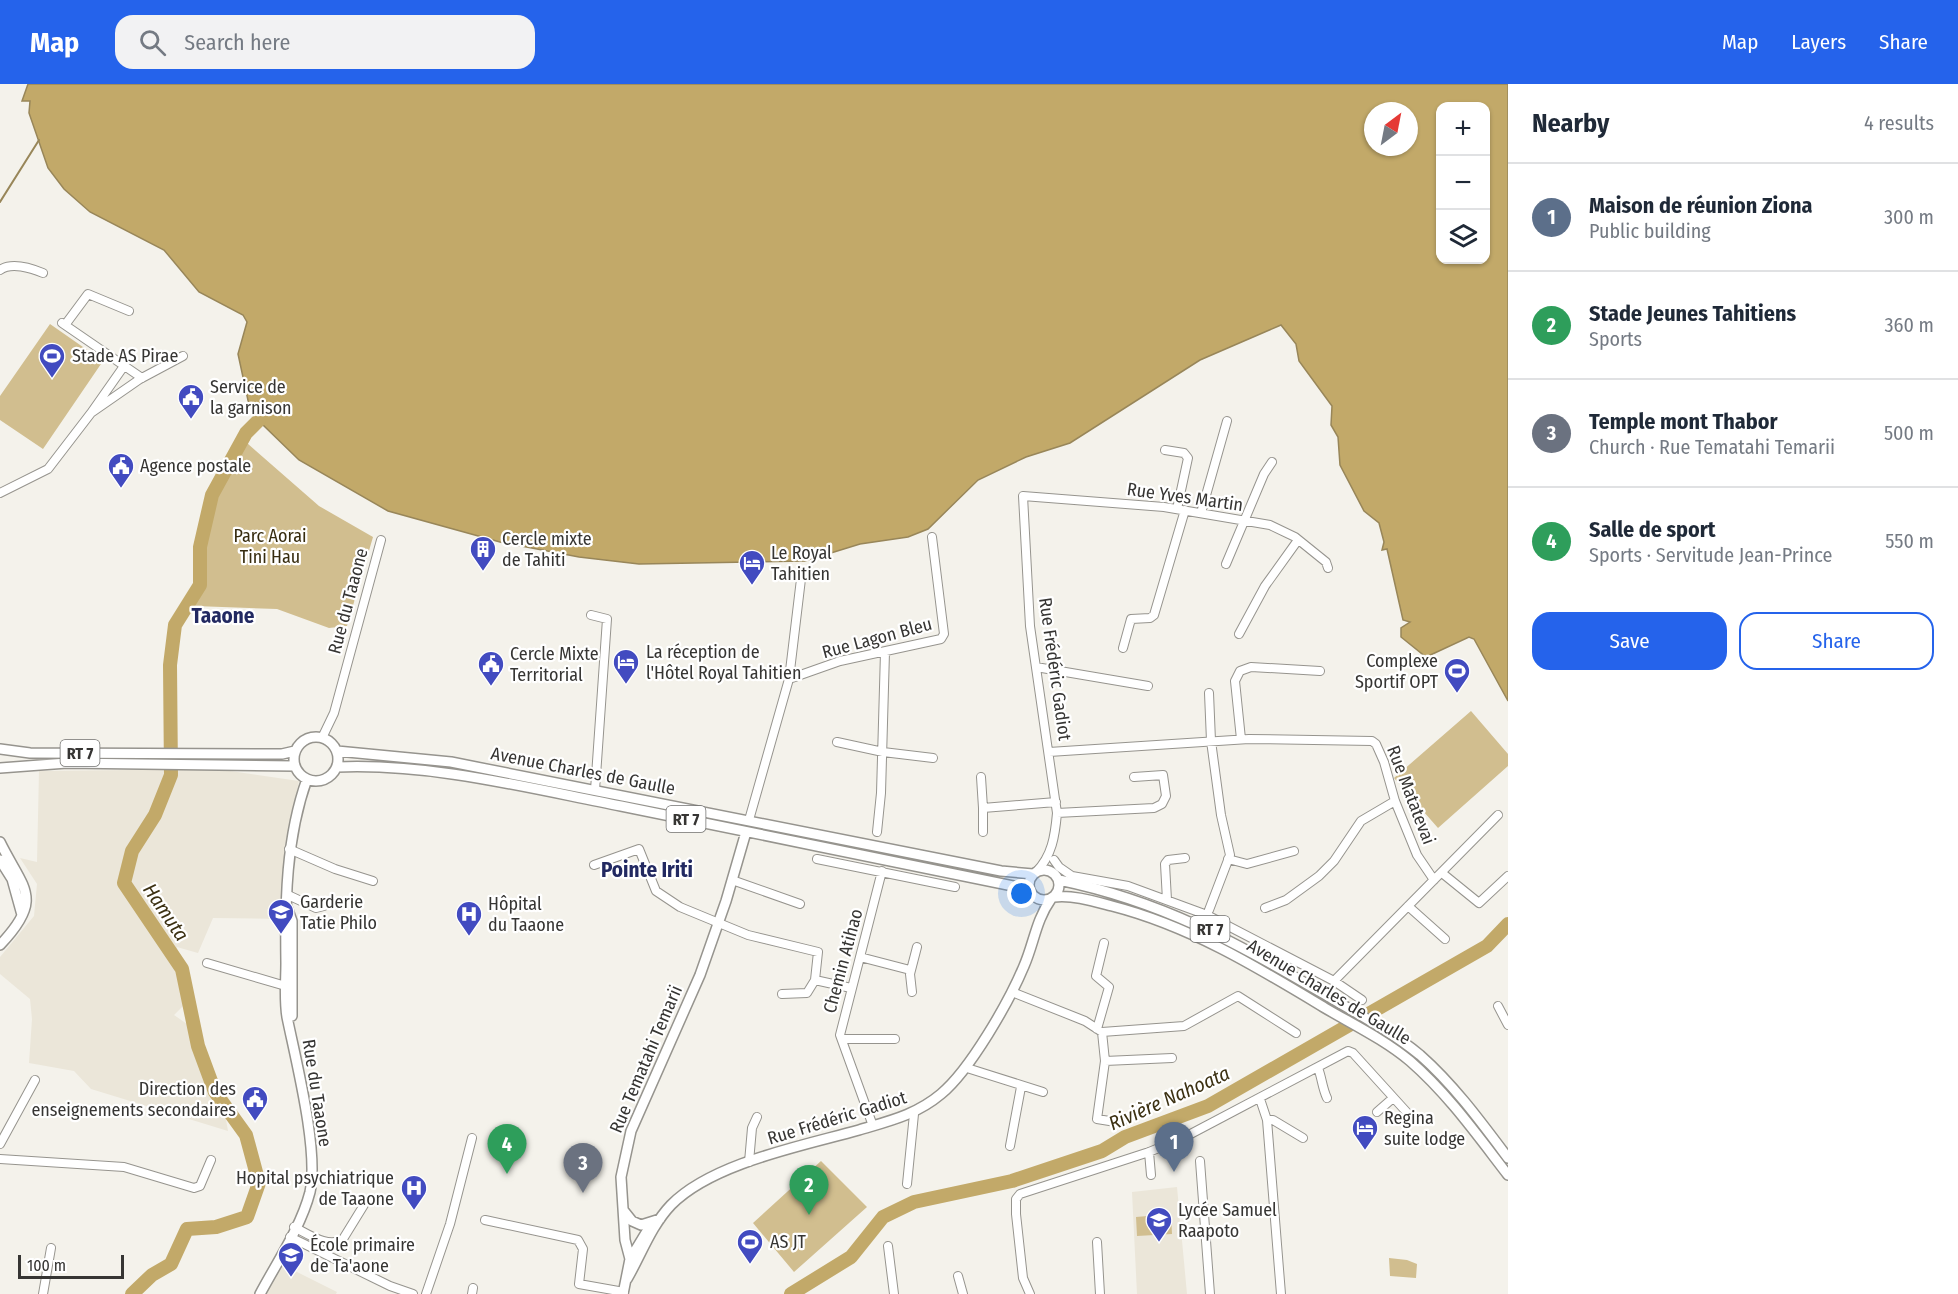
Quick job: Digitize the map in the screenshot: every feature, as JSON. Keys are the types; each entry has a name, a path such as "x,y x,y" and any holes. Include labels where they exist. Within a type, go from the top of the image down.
{"main road":[{"path":"322,738 331,742 337,751 337,767"},
{"name":"RT 7","path":"0,768 44,764 159,764 176,759 282,754 295,751 305,740 322,738"},
{"name":"RT 7","path":"0,749 30,753 159,754 176,759 295,766"},
{"path":"295,751 295,766 307,779"},
{"name":"Avenue Charles de Gaulle","path":"337,751 451,762 1001,871 1034,873"},
{"name":"Avenue Charles de Gaulle","path":"307,779 325,779 337,767 416,771 481,779 1013,886 1033,895"},
{"name":"Rue du Taaone","path":"260,1294 290,1237 309,1192 312,1172 311,1145 290,1030 290,987 285,915 289,849 307,779"},
{"name":"Rue Tematahi Temarii","path":"627,1279 630,1259 625,1240 621,1177 628,1142 687,1007 719,924 746,832"},
{"path":"0,842 23,880 28,902 22,915 0,945"},
{"path":"0,860 12,879 22,915"},
{"name":"RT 7","path":"1034,873 1046,870 1057,878"},
{"path":"1033,895 1029,883 1034,873"},
{"path":"1052,898 1059,890 1057,878"},
{"name":"Avenue Charles de Gaulle","path":"1057,878 1137,900 1202,926 1253,952 1374,1024 1418,1053 1451,1085 1508,1158"},
{"name":"RT 7","path":"1033,895 1041,900 1052,898"},
{"name":"Rue Frédéric Gadiot","path":"1033,895 1039,917"},
{"name":"Avenue Charles de Gaulle","path":"1052,898 1068,896 1117,907 1189,932 1233,953 1340,1016 1408,1060 1442,1092 1508,1175"},
{"name":"Rue Frédéric Gadiot","path":"630,1259 645,1233 671,1205 701,1182 749,1162 914,1114 940,1096 967,1068 1012,992 1031,947 1039,917 1052,898"},
{"path":"624,1211 632,1221 641,1225 660,1219"},
{"name":"Rue Frédéric Gadiot","path":"627,1279 660,1219"},
{"path":"624,1293 627,1279"}],"street":[{"path":"0,270 5,267 31,268 43,273"},
{"path":"129,311 88,294 64,324 142,378"},
{"path":"91,413 142,378 183,356"},
{"path":"0,493 48,469 124,366"},
{"path":"1201,513 1227,421"},
{"path":"1123,648 1131,619 1150,618 1154,615 1181,510 1188,458 1184,453 1165,450"},
{"path":"1226,564 1264,474 1272,462"},
{"name":"Rue Yves Martin","path":"1022,498 1036,495 1181,510 1270,525 1298,540 1326,562 1328,568"},
{"name":"Rue Frédéric Gadiot","path":"1022,498 1026,574 1036,667 1056,802 1053,844 1057,878"},
{"name":"Rue Lagon Bleu","path":"789,679 840,661 941,639 944,634 932,537"},
{"name":"Rue du Taaone","path":"322,738 333,718 381,540"},
{"path":"1239,634 1265,586 1298,540"},
{"path":"749,820 789,679 801,579"},
{"path":"591,615 607,619 595,790"},
{"path":"877,832 883,752 885,652"},
{"path":"1036,667 1148,686"},
{"path":"1241,740 1235,681 1240,671 1251,667 1320,671"},
{"path":"1209,693 1211,741 1221,815 1230,850 1209,910"},
{"name":"Rue Matatevai","path":"1050,752 1211,741 1372,741 1376,744 1384,762 1395,801 1417,855 1434,880"},
{"path":"837,742 883,752 933,758"},
{"path":"1057,813 1154,808 1162,804 1166,785 1163,775 1134,777"},
{"path":"981,777 983,832"},
{"path":"1265,908 1286,900 1328,867 1361,821 1395,801"},
{"path":"983,808 1056,802"},
{"path":"1334,981 1442,873 1475,835 1498,815"},
{"name":"Rue Frédéric Gadiot","path":"1034,873 1043,865 1053,844"},
{"path":"289,849 335,869 373,881"},
{"path":"594,865 639,849 656,891 680,907 748,935 818,952 815,980 807,993 782,994"},
{"path":"1228,859 1247,864 1294,851"},
{"path":"1167,900 1165,864 1168,860 1185,858"},
{"path":"817,859 955,887"},
{"path":"1054,860 1072,876 1128,886 1207,915 1334,981 1362,1000"},
{"name":"Chemin Atihao","path":"873,1126 840,1035 882,871"},
{"path":"1442,873 1479,903 1508,876"},
{"path":"732,880 800,904"},
{"path":"288,895 316,908 324,906"},
{"path":"1408,906 1445,939"},
{"path":"1104,943 1096,976 1109,987 1100,1030 1105,1061 1097,1119 1122,1123"},
{"path":"912,992 910,970 917,947"},
{"path":"860,957 910,970"},
{"path":"207,963 290,987"},
{"path":"815,980 851,988"},
{"path":"1012,992 1100,1030 1184,1026 1236,996 1254,1004 1296,1033"},
{"path":"1498,1006 1508,1025"},
{"path":"843,1039 895,1039"},
{"path":"1030,1294 1023,1278 1016,1214 1018,1196 1149,1152 1260,1099 1350,1051 1412,1118"},
{"path":"1105,1061 1172,1058"},
{"path":"967,1068 1021,1087 1043,1092"},
{"path":"1318,1068 1322,1078 1321,1085 1327,1098"},
{"path":"0,1144 35,1080"},
{"path":"1010,1146 1021,1087"},
{"path":"1377,1112 1393,1098"},
{"path":"1260,1099 1267,1120 1281,1294"},
{"path":"907,1184 914,1114"},
{"path":"749,1162 752,1128 757,1117"},
{"path":"1267,1120 1273,1120 1303,1138"},
{"path":"426,1294 450,1224 472,1138"},
{"path":"1149,1152 1150,1175"},
{"path":"0,1159 124,1167 194,1188 200,1186 211,1160"},
{"path":"1200,1161 1210,1294"},
{"path":"294,1227 321,1240 338,1243 343,1239 368,1200"},
{"path":"486,1220 578,1240 583,1249 579,1284 624,1293"},
{"path":"290,1237 413,1294"},
{"path":"1097,1242 1101,1294"},
{"path":"888,1246 894,1294"},
{"path":"43,1294 51,1248"},
{"path":"958,1276 963,1294"}],"shaded area":[{"path":"28,84 1508,84 1508,701 1474,639 1469,637 1426,657 1401,637 1401,628 1410,622 1403,620 1387,549 1382,550 1384,542 1379,523 1364,511 1340,465 1338,437 1331,425 1332,406 1299,361 1296,344 1281,325 1200,360 1070,443 1026,457 978,480 928,529 908,537 860,544 805,561 639,564 579,557 500,542 388,511 299,460 262,424 249,405 238,354 247,322 243,315 199,292 164,250 90,212 64,189 48,168 29,113 30,101 22,101"},
{"path":"217,769 299,781 284,850 287,919 213,918 198,953 177,947 183,1006 174,1015 187,1024 201,1069 224,1108 228,1131 91,1089 74,1071 29,1063 32,1019 30,999 0,974 0,957 34,916 37,884 20,858 37,862 39,771"},
{"name":"Lycée Samuel Raapoto","path":"1177,1187 1187,1294 1137,1294 1132,1192"},
{"name":"École primaire de Ta'aone","path":"281,1264 337,1292 336,1294 264,1294"}],"green space":[{"name":"Stade AS Pirae","path":"50,324 103,361 43,449 0,420 0,396"},
{"name":"Parc Aorai Tini Hau","path":"247,443 319,506 373,537 347,626 329,628 277,609 195,606 218,484"},
{"path":"1471,711 1508,754 1508,766 1438,828 1394,778"},
{"path":"821,1161 867,1207 794,1272 753,1223"},
{"path":"1171,1214 1172,1234 1137,1236 1136,1217"},
{"path":"1389,1258 1407,1260 1417,1264 1416,1278 1390,1276"}],"waterway":[{"path":"0,202 39,140"},
{"name":"Hamuta","path":"132,1294 152,1275 171,1264 187,1229 216,1227 247,1217 259,1183 246,1135 215,1092 198,1046 182,969 124,883 132,851 155,815 171,775 170,665 175,625 200,585 200,547 212,495 246,433 259,420"},
{"name":"Rivière Nahoata","path":"791,1294 851,1257 883,1217 914,1202 1012,1181 1102,1151 1125,1137 1208,1106 1487,946 1508,924"}],"place":[{"name":"Stade AS Pirae","path":"52,379"},
{"name":"Service de la garnison","path":"191,420"},
{"name":"Agence postale","path":"121,489"},
{"name":"Cercle mixte de Tahiti","path":"483,572"},
{"name":"Le Royal Tahitien","path":"752,586"},
{"name":"La réception de l'Hôtel Royal Tahitien","path":"626,685"},
{"name":"Cercle Mixte Territorial","path":"491,687"},
{"name":"Complexe Sportif OPT","path":"1457,694"},
{"name":"Garderie Tatie Philo","path":"281,935"},
{"name":"Hôpital du Taaone","path":"469,937"},
{"name":"Direction des enseignements secondaires","path":"255,1122"},
{"name":"Regina suite lodge","path":"1365,1151"},
{"name":"Maison de réunion Ziona","path":"1174,1172"},
{"name":"Salle de sport","path":"507,1174"},
{"name":"Temple mont Thabor","path":"583,1193"},
{"name":"Hopital psychiatrique de Taaone","path":"414,1211"},
{"name":"Stade Jeunes Tahitiens","path":"809,1215"},
{"name":"Lycée Samuel Raapoto","path":"1159,1243"},
{"name":"AS JT","path":"750,1265"},
{"name":"École primaire de Ta'aone","path":"291,1278"}],"district":[{"name":"Taaone","path":"223,616"},
{"name":"Pointe Iriti","path":"647,870"}]}
